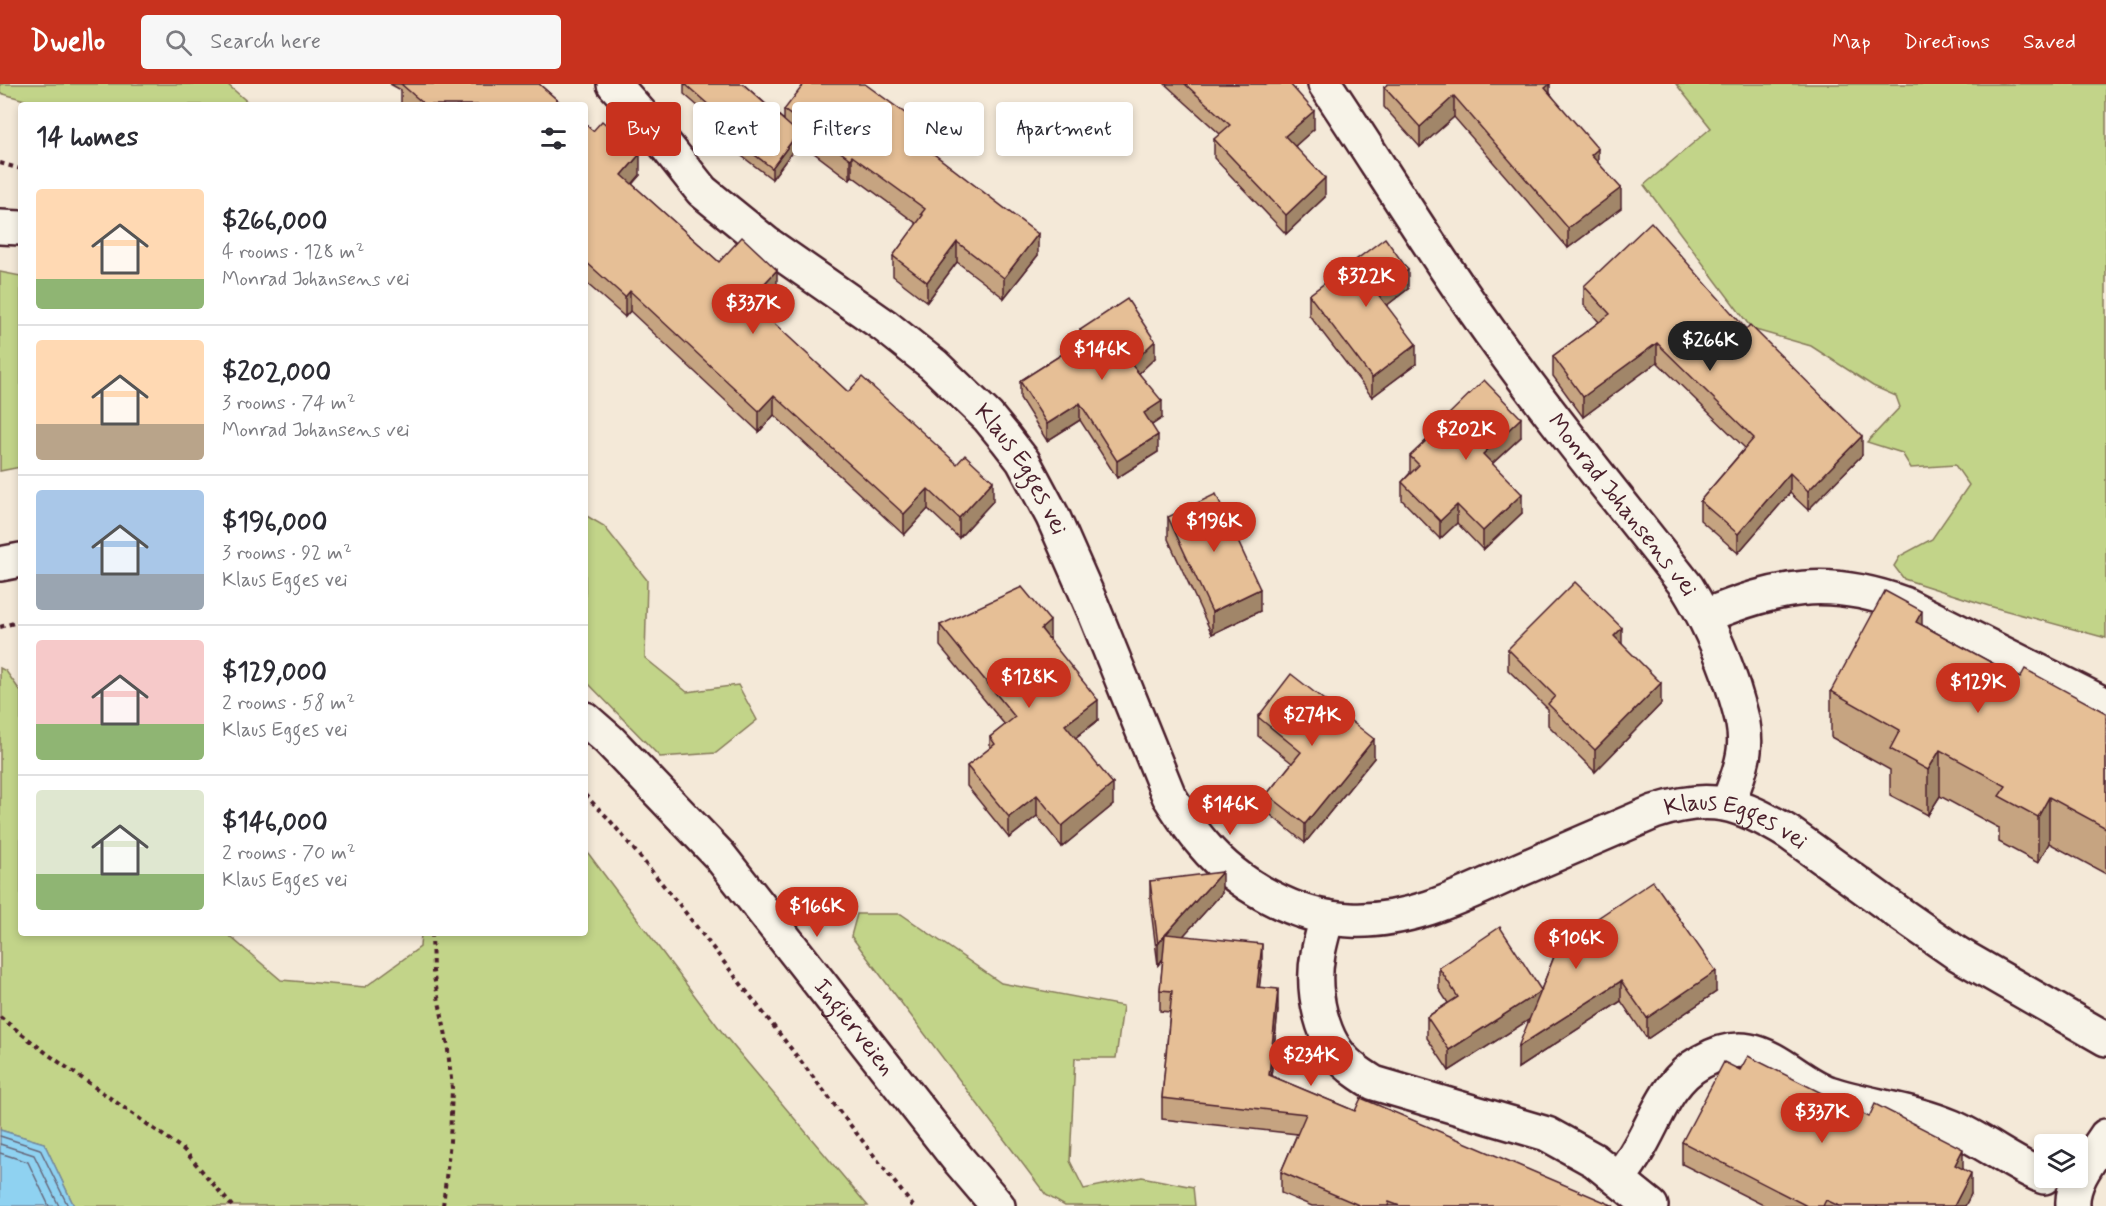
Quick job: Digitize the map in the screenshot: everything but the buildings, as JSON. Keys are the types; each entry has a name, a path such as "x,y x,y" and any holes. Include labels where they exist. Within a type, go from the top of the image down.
{"street":[{"name":"Klaus Egges vei","path":"615,84 702,191 766,243 885,326 934,365 994,424 1023,460 1053,518 1093,608 1169,795 1203,846 1240,878 1283,903 1327,917 1350,920 1374,919 1434,906 1654,812 1690,802 1728,804 1763,818 1789,833 1899,914 1958,954 2106,1039"},
{"name":"Monrad Johansens vei","path":"1325,84 1438,258 1504,352 1687,587 1705,616 1722,654 1742,717 1744,749 1740,771 1728,804"},
{"path":"0,226 18,228"},
{"path":"0,564 18,561"},
{"path":"1705,616 1756,596 1786,590 1830,587 1853,589 1904,604 2106,705"},
{"name":"Ingierveien","path":"588,722 609,740 719,855 942,1139 998,1206"},
{"path":"1327,917 1318,955 1318,994 1328,1034 1339,1055 1349,1066 1374,1083 1547,1134 1594,1160 1651,1206"},
{"path":"1618,1179 1636,1153 1677,1081 1701,1062 1732,1050 1759,1053 1806,1082 1828,1092 1953,1128 2034,1173"},
{"path":"2088,1163 2106,1136"}],"path":[{"path":"0,163 18,168"},
{"path":"0,627 18,622"},
{"path":"588,798 608,818 682,908 913,1206"},
{"path":"432,936 433,972 447,1041 452,1088 450,1141 443,1206"},
{"path":"0,1017 184,1150 232,1206"}],"green space":[{"path":"0,84 227,84 248,102 32,102 0,93"},
{"path":"1676,84 2106,84 2106,638 1989,606 1904,579 1894,566 1900,556 1932,539 1969,485 1955,465 1911,468 1902,453 1867,442 1900,407 1896,396 1873,386 1811,346 1752,329 1644,185 1711,128"},
{"path":"0,272 18,275 18,468 0,471"},
{"path":"588,517 604,526 647,580 645,658 687,692 738,685 757,720 716,753 660,757 588,683"},
{"path":"0,668 6,671 18,688 18,936 230,936 281,980 365,987 420,947 421,936 588,936 588,853 725,1036 868,1206 74,1206 44,1143 0,1130"},
{"path":"857,914 901,914 1001,983 1123,1006 1116,1058 1075,1058 1070,1161 1084,1189 1142,1177 1193,1187 1195,1206 1065,1206 1046,1195 851,936"}],"water":[{"path":"0,1130 44,1143 74,1206 0,1206"}]}
